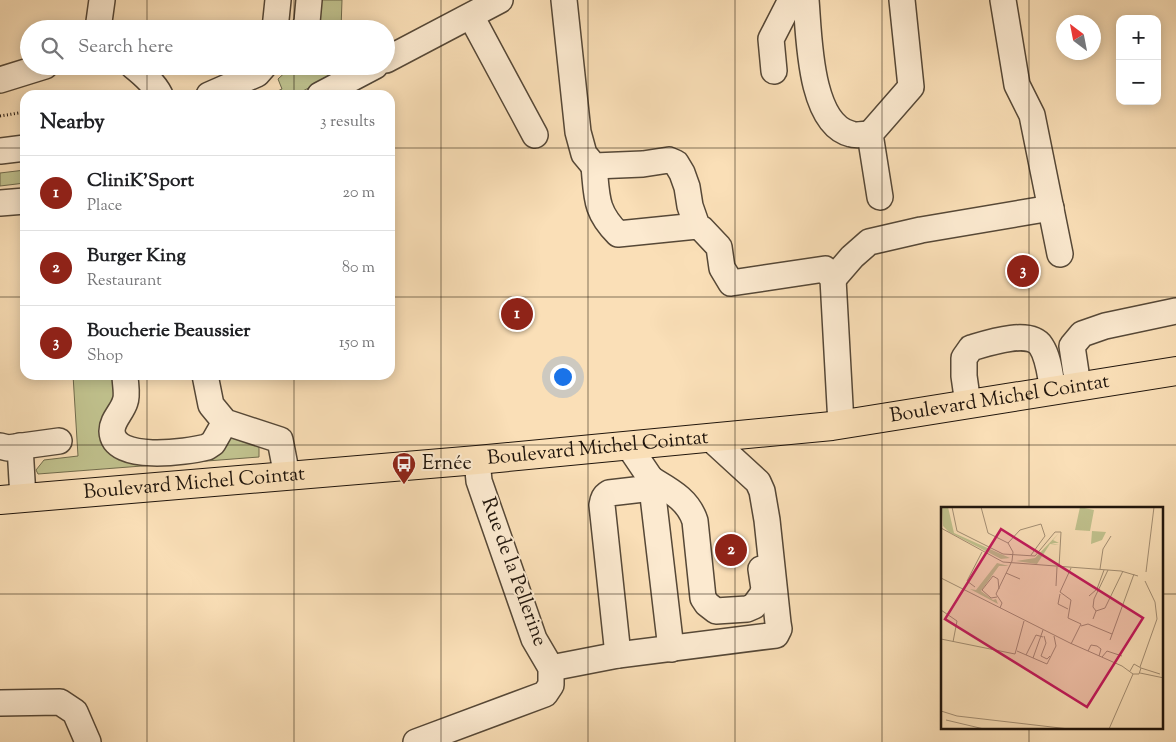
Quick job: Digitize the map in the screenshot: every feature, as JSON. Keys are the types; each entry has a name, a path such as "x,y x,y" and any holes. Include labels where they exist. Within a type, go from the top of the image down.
{"main road":[{"name":"Boulevard Michel Cointat","path":"12,499 477,460 842,424 1172,371"}],"street":[{"path":"99,20 102,0"},
{"path":"276,20 278,0"},
{"path":"307,20 309,0"},
{"path":"564,0 578,132 584,154 594,166 597,199 603,216 618,234 697,226 719,248 722,268 731,283 825,269 833,279 842,424"},
{"path":"774,72 771,39 791,0"},
{"path":"806,0 813,73 823,108 835,126 851,134 870,134 911,87 902,0"},
{"path":"1003,0 1017,85 1032,115 1060,254"},
{"path":"395,55 485,6 535,135"},
{"path":"0,80 20,74"},
{"path":"144,75 157,90"},
{"path":"220,90 255,75"},
{"path":"329,90 358,75"},
{"path":"870,134 880,198"},
{"path":"0,151 20,149"},
{"path":"594,166 642,164 669,160 676,163 687,187 690,206 697,226"},
{"path":"0,203 20,201"},
{"path":"833,279 852,257 869,242 921,230 1051,208"},
{"path":"1065,388 1072,346 1082,334 1105,326 1176,311"},
{"path":"968,404 964,376 964,358 971,348 1002,340 1030,337 1040,344 1065,388"},
{"path":"125,380 126,401 112,430 115,439 127,450 157,453 207,447 213,444 225,422"},
{"path":"206,380 211,405 225,422 280,440 287,476"},
{"path":"551,668 618,656 776,635 778,622 762,491 758,482 710,438"},
{"path":"12,499 10,446 59,442"},
{"path":"628,445 652,484 671,649"},
{"name":"Rue de la Pellerine","path":"416,742 544,694 551,685 551,668 534,639 479,481 477,460"},
{"path":"618,656 602,505 605,495 652,484 678,496 693,514 695,520 703,598 706,604 716,611 748,609 758,602 762,595 764,590 757,530 767,520"},
{"path":"0,703 60,702 75,712 88,742"}],"path":[{"path":"0,116 20,113"}],"green space":[{"path":"320,0 342,0 341,20 317,20"},
{"path":"282,75 334,75 305,90 280,90 282,89 278,79"},
{"path":"20,171 20,184 0,186 0,173"},
{"path":"73,380 124,380 117,451 228,434 259,447 259,457 38,474 36,470 44,460 78,456"}],"place":[{"name":"Boucherie Beaussier","path":"1023,271"},
{"name":"CliniK'Sport","path":"517,314"},
{"name":"Ernée","path":"404,485"},
{"name":"Burger King","path":"731,550"}]}
